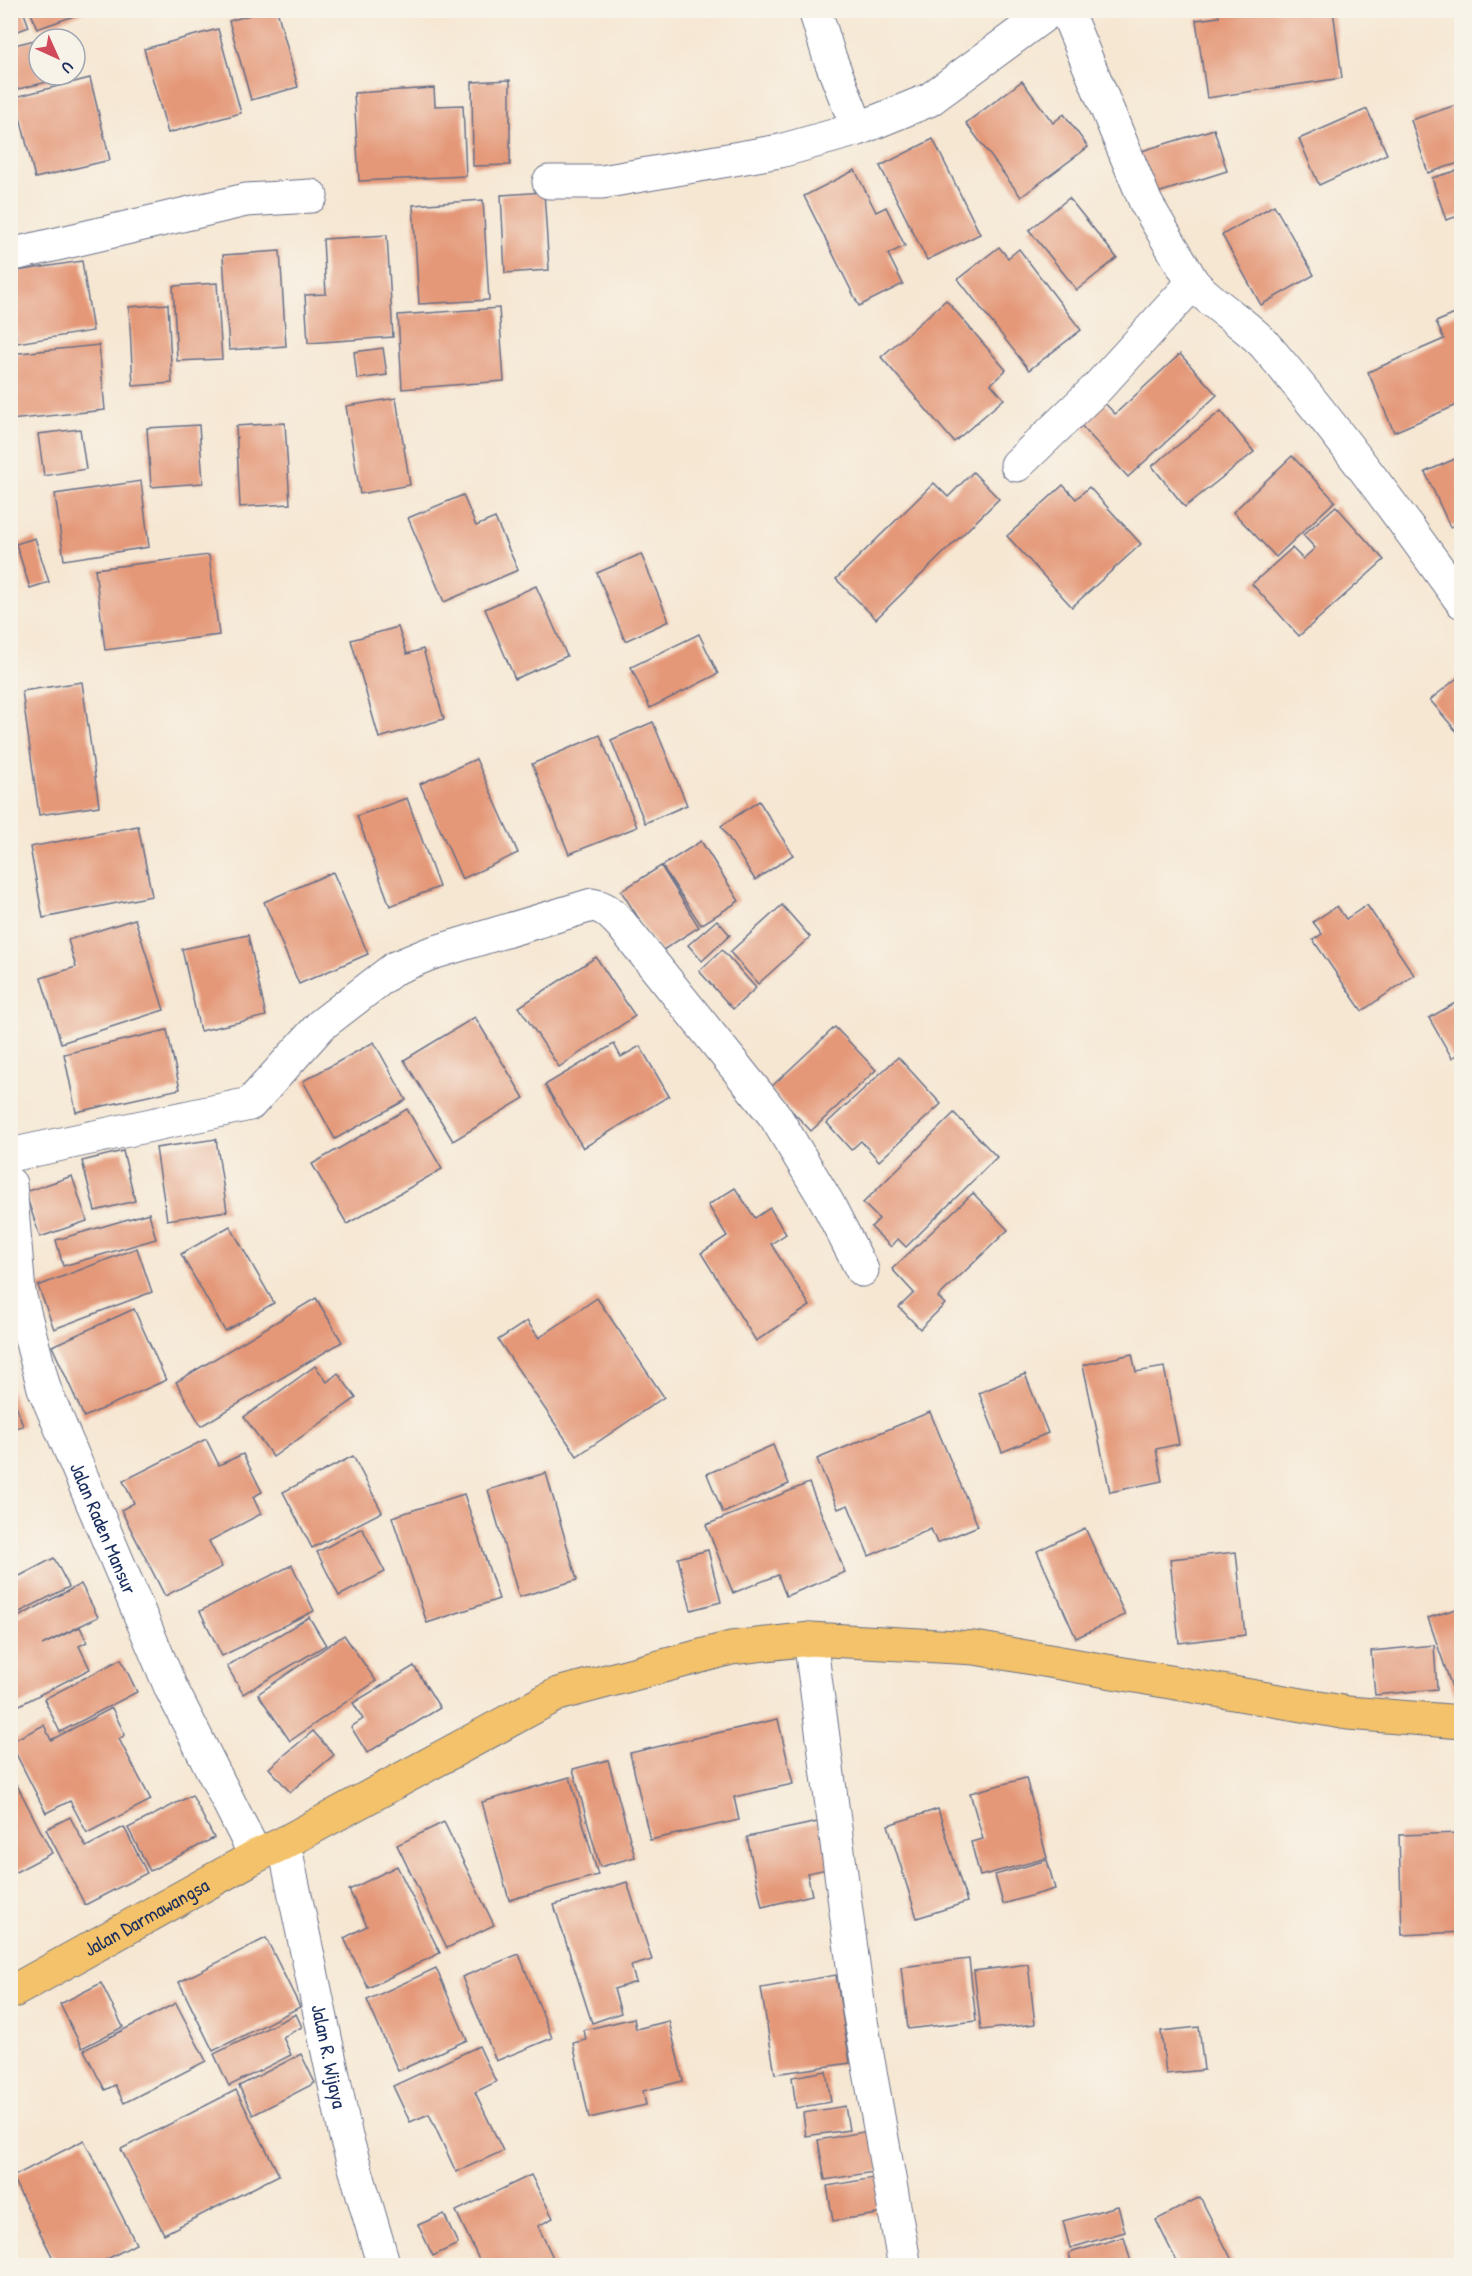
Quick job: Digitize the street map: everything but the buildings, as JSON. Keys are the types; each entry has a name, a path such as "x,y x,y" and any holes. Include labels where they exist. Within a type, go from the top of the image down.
{"main road":[{"name":"Jalan Darmawangsa","path":"10,1993 270,1849 558,1694 731,1648 810,1639 975,1648 1348,1713 1461,1722"}],"street":[{"path":"815,10 829,56 858,129"},
{"path":"549,182 602,182 780,152 858,129 929,100 1052,10"},
{"path":"1066,10 1146,203 1192,283 1206,298 1263,343 1384,494 1461,602"},
{"path":"10,255 246,200 311,196"},
{"path":"1017,465 1097,388 1192,283"},
{"path":"10,1155 250,1104 321,1025 395,968 429,954 592,905 608,910 621,924 775,1116 827,1202 862,1270"},
{"name":"Jalan Raden Mansur","path":"10,1184 19,1293 44,1388 171,1688 270,1849"},
{"path":"810,1639 859,2010 904,2262"},
{"name":"Jalan R. Wijaya","path":"270,1849 346,2138 384,2265"}]}
